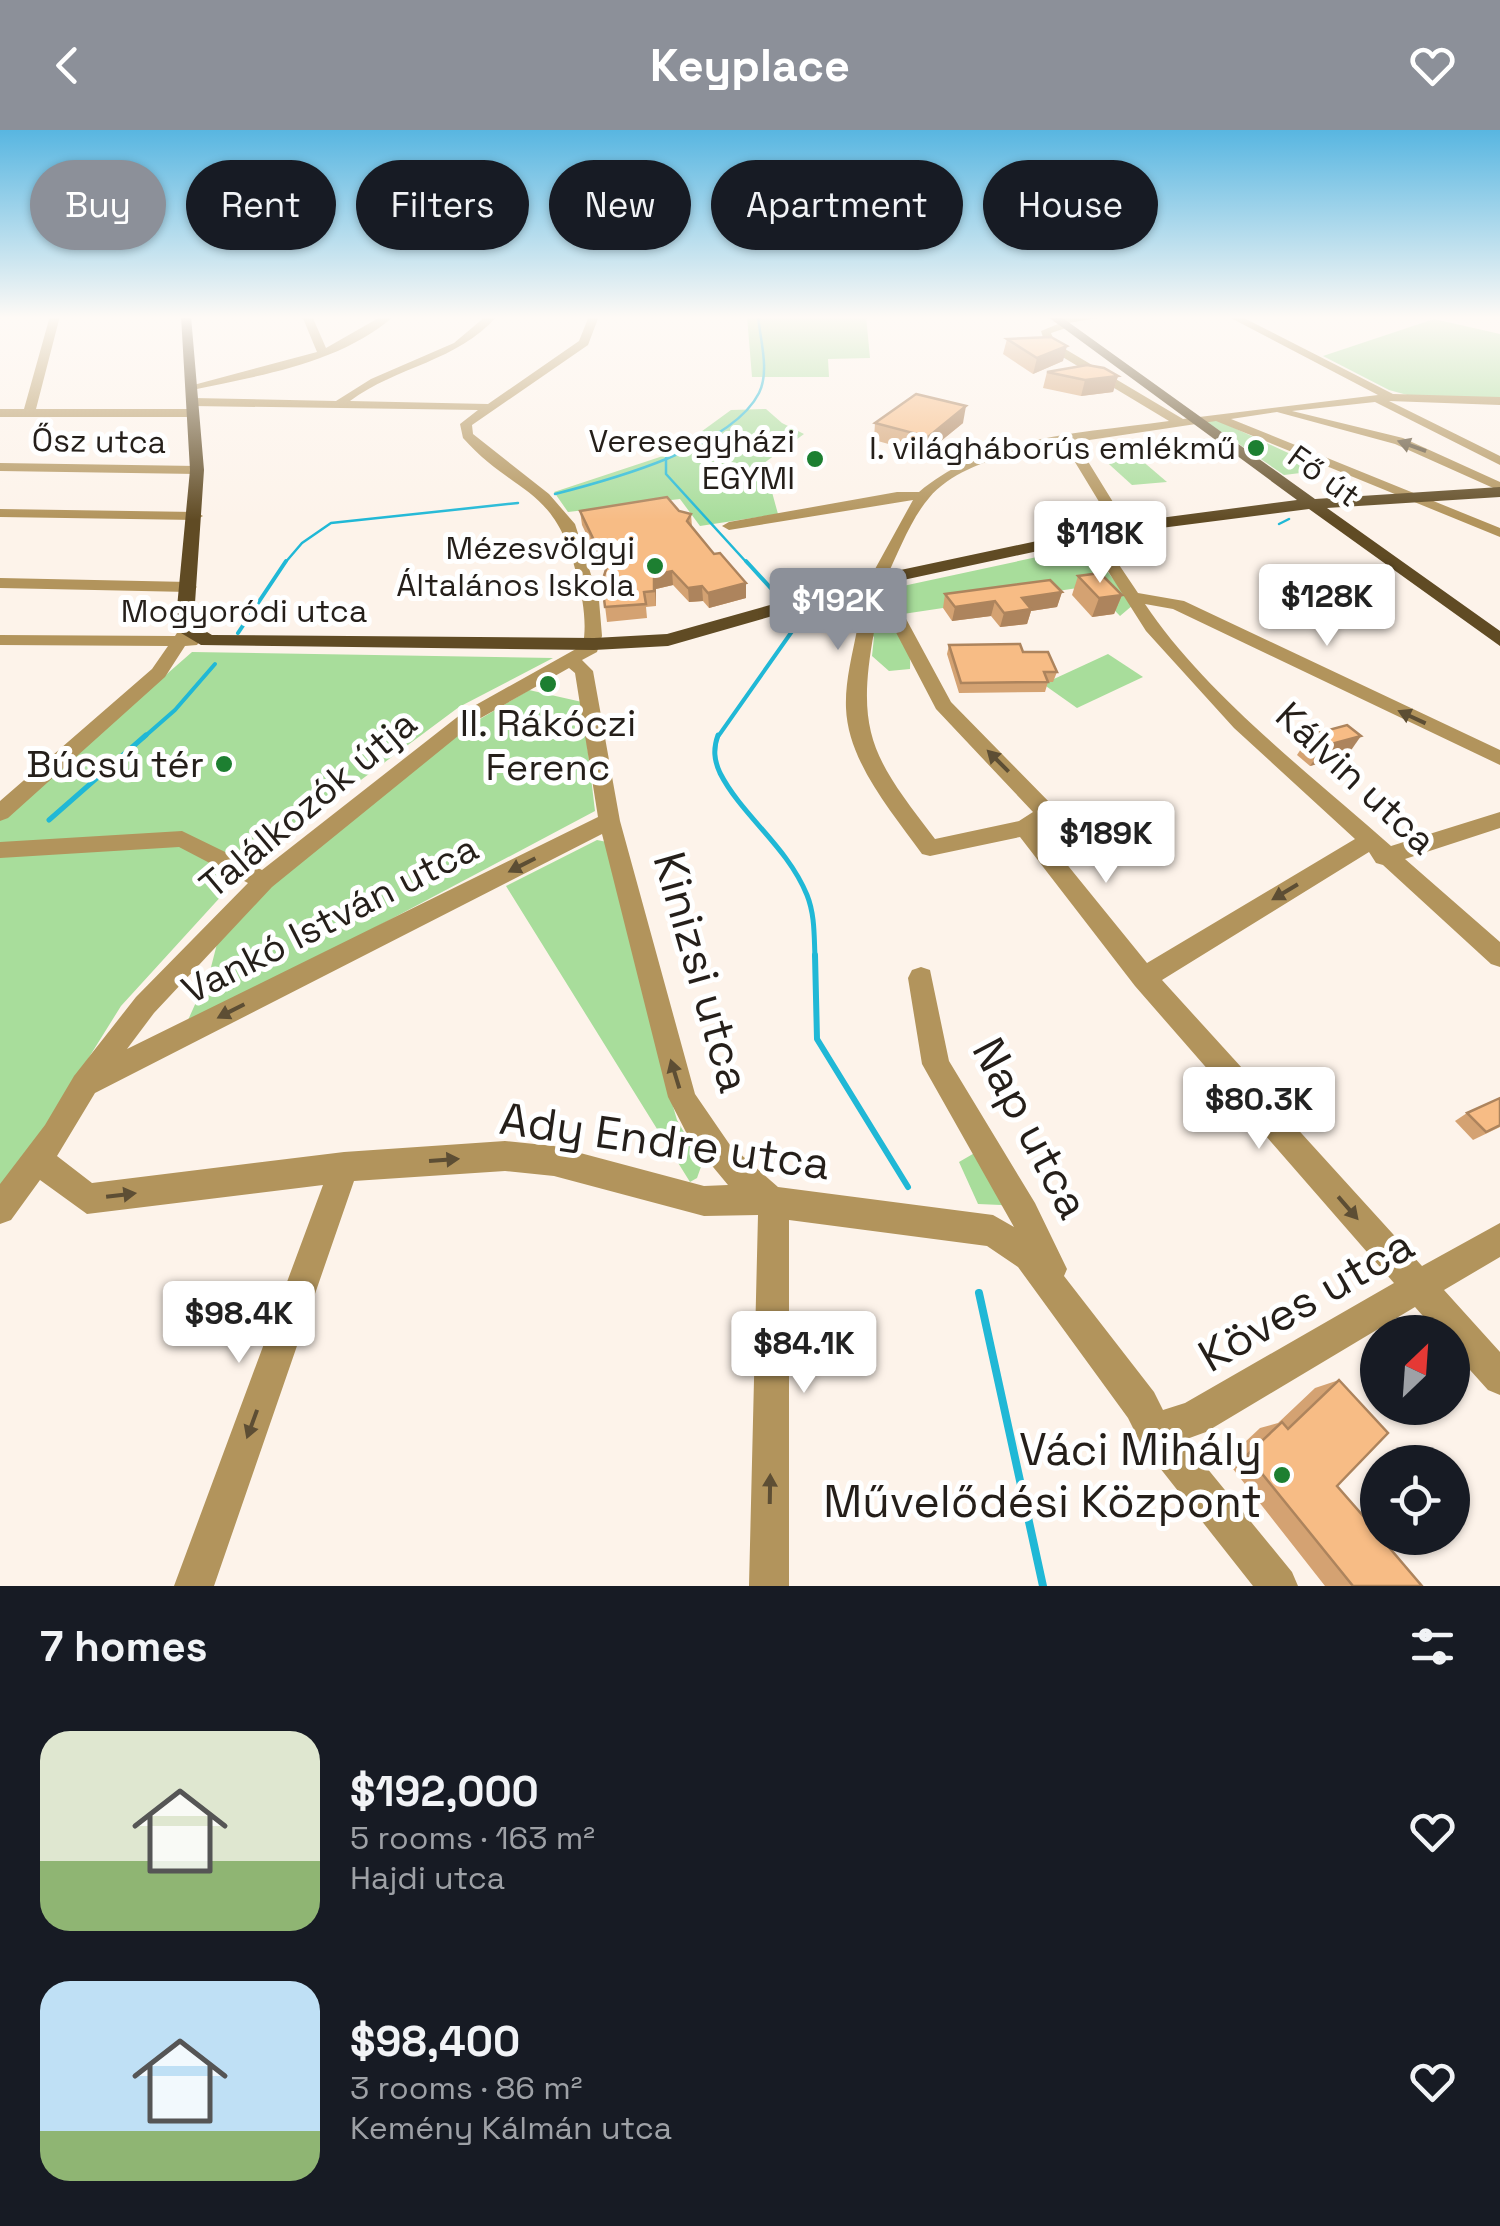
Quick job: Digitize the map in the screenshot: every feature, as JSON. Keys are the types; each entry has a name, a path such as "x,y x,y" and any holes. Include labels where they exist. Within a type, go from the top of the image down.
{"main road":[{"path":"186,635 197,470 191,384"},
{"name":"Fő út","path":"1139,384 1500,640"},
{"name":"Mogyoródi utca","path":"208,641 586,650 668,640 877,580 1122,528 1312,504 1500,490"}],"street":[{"path":"29,413 36,384"},
{"path":"192,401 237,384"},
{"path":"339,404 373,384"},
{"path":"0,412 192,401 487,407 522,384"},
{"name":"Fő út","path":"1119,384 1186,421"},
{"path":"1365,384 1392,398"},
{"path":"894,610 866,630 856,682 859,730 894,799 930,848 1025,828 1047,814 942,705 894,610 877,580 922,496 942,480 975,463 1036,444 1274,408 1392,398 1500,402"},
{"path":"1377,399 1500,461"},
{"name":"Kinizsi utca","path":"487,407 466,424 468,435 562,514 588,581 584,672 609,821 682,1096 704,1138 731,1170 774,1204"},
{"path":"1274,408 1399,441 1500,490"},
{"path":"1216,417 1320,464 1500,532"},
{"path":"1068,440 1122,528"},
{"name":"Ősz utca","path":"0,467 197,470"},
{"path":"729,526 896,496 922,496"},
{"path":"0,513 196,516"},
{"name":"Kálvin utca","path":"1092,535 1169,648 1240,724 1500,958"},
{"path":"0,583 189,586"},
{"path":"1135,597 1178,605 1500,758"},
{"path":"0,813 159,672 186,635"},
{"name":"Mogyoródi utca","path":"0,640 186,635 208,641"},
{"name":"Találkozók útja","path":"0,1209 38,1159 84,1085 145,1005 264,881 472,715 586,650"},
{"path":"1144,978 1376,850 1500,820"},
{"name":"Vankó István utca","path":"84,1085 609,821"},
{"path":"1025,828 1144,978 1500,1378"},
{"path":"0,850 182,838 264,881"},
{"name":"Nap utca","path":"921,978 936,1064 1024,1214 1075,1317"},
{"name":"Ady Endre utca","path":"38,1159 87,1199 344,1167 506,1156 554,1161 704,1201 774,1204 993,1231"},
{"path":"194,1586 344,1167"},
{"path":"769,1586 774,1204"},
{"name":"Nap utca","path":"993,1231 1029,1256 1141,1404 1154,1431 1278,1586"},
{"name":"Köves utca","path":"1154,1431 1193,1420 1500,1239"}],"green space":[{"path":"1377,384 1500,384 1500,399 1411,396"},
{"path":"766,409 804,434 764,463 778,514 700,526 680,499 568,512 554,492 672,453 731,410"},
{"path":"1215,419 1325,470 1284,475 1204,420"},
{"path":"1133,453 1167,482 1132,485 1100,456"},
{"path":"1088,546 1133,605 1120,616 1091,586 903,614 889,589"},
{"path":"864,598 883,609 899,626 908,647 910,669 889,671 872,656 874,637 857,620 819,620 807,613"},
{"path":"192,652 553,658 459,707 256,858 121,1006 0,1200 0,820"},
{"path":"1108,654 1143,677 1077,708 1043,684"},
{"path":"529,690 582,702 595,811 184,1029 210,971 218,940 264,881 480,719"},
{"path":"597,840 607,842 677,1120 702,1164 697,1178 690,1182 506,886"},
{"path":"978,1151 1015,1211 1001,1205 978,1204 959,1162"}],"building":[{"path":"916,394 966,406 928,437 875,423"},
{"path":"667,497 679,511 691,514 687,521 714,554 720,553 746,583 708,593 702,586 688,588 672,571 654,575 654,591 644,592 646,604 605,607 602,582 611,554 601,555 580,511"},
{"path":"1100,573 1122,595 1099,598 1078,576"},
{"path":"1050,580 1062,592 1022,598 1031,609 1004,613 995,601 955,607 945,594"},
{"path":"1020,644 1023,652 1048,652 1057,672 1044,672 1048,682 961,683 949,645"},
{"path":"1347,725 1361,736 1324,746 1310,735"},
{"path":"1500,1098 1500,1125 1486,1132 1467,1113"},
{"name":"Váci Mihály Művelődési Központ","path":"1339,1380 1360,1403 1360,1425 1381,1425 1388,1433 1376,1445 1360,1445 1360,1462 1337,1486 1360,1512 1360,1555 1396,1555 1422,1586 1353,1586 1247,1455 1282,1422 1288,1429"}],"waterway":[{"path":"666,459 723,430 745,412 762,384"},
{"path":"555,494 666,459"},
{"path":"666,459 666,474 748,564"},
{"path":"284,564 302,543 331,523 518,503"},
{"path":"1279,524 1289,519"},
{"path":"717,738 800,620 746,561"},
{"path":"238,633 284,564"},
{"path":"143,738 175,710 215,664"},
{"path":"49,820 146,735"},
{"path":"717,738 716,764 729,789 788,861 807,895 813,918 815,957"},
{"path":"815,955 817,1039 908,1187"},
{"path":"979,1293 1043,1586"}],"place":[{"name":"I. világháborús emlékmű","path":"1256,448"},
{"name":"Veresegyházi EGYMI","path":"815,459"},
{"name":"Mézesvölgyi Általános Iskola","path":"655,566"},
{"name":"II. Rákóczi Ferenc","path":"548,684"},
{"name":"Búcsú tér","path":"224,764"},
{"name":"Váci Mihály Művelődési Központ","path":"1282,1475"}]}
